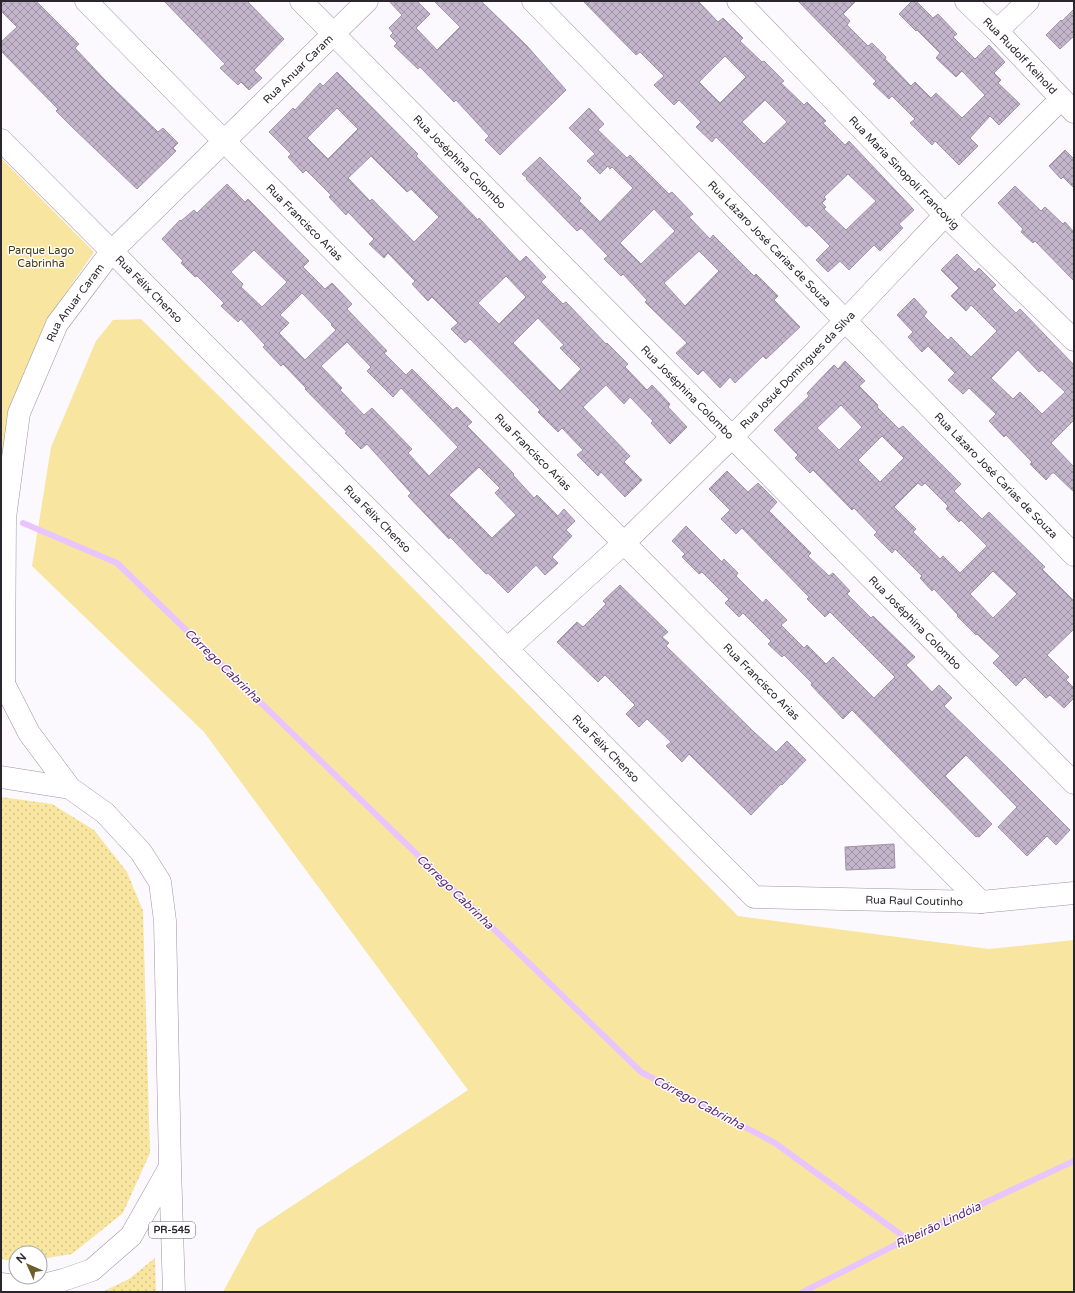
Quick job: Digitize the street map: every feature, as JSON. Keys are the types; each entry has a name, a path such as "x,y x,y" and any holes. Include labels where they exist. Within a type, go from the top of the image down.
{"main road":[{"name":"Rua Francisco Arias","path":"86,1 981,902"},
{"name":"Rua Joséphina Colombo","path":"301,1 1074,783"},
{"name":"Rua Anuar Caram","path":"2,687 5,518 18,414 57,324 111,252 367,1"},
{"name":"Rua Lázaro José Carias de Souza","path":"534,1 1074,555"},
{"name":"Rua Maria Sinopoli Francovig","path":"738,1 945,215 1074,340"},
{"name":"Rua Rudolf Keihold","path":"966,1 1068,105"},
{"path":"997,31 1028,1"},
{"name":"Rua Josué Domingues da Silva","path":"507,649 624,543 732,437 845,321 945,215 1068,105"},
{"name":"Rua Félix Chenso","path":"1,140 754,897"},
{"path":"1,1284 31,1288 63,1280 92,1270 131,1236 170,1167 165,921 160,882 141,852 105,813 70,788 29,733 2,687"},
{"path":"1,777 70,788"},
{"name":"Rua Raul Coutinho","path":"754,897 981,902 1074,894"},
{"name":"PR-545","path":"170,1167 174,1292"}],"green space":[{"name":"Parque Lago Cabrinha","path":"1,158 94,252 47,320 1,479"},
{"path":"141,319 373,548 738,916 989,949 1074,940 1074,1292 223,1292 257,1229 468,1090 204,732 32,566 51,447 96,341 113,320"},
{"path":"1,797 52,804 94,830 127,872 143,911 150,1153 123,1213 72,1254 48,1258 48,1245 8,1245 8,1260 1,1259"},
{"path":"155,1258 156,1292 102,1292 129,1279"}],"building":[{"path":"1,1 36,1 79,44 75,48 104,79 158,132 163,128 178,143 173,148 176,151 137,189 56,111 58,109 1,51 1,42 17,27 1,11"},
{"path":"164,1 247,1 284,39 254,70 262,78 249,90 241,82 238,85 220,68 225,64"},
{"path":"389,1 417,1 430,14 416,28 437,50 460,27 434,1 481,1 527,46 566,90 500,155 485,140 489,136 456,100 454,102 420,67 418,69 394,46 397,43 390,36 393,33 389,28 402,15"},
{"path":"583,1 698,1 718,22 723,18 743,38 740,41 762,62 764,61 784,81 781,83 804,105 807,102 826,121 823,123 845,145 849,141 914,210 899,224 903,228 880,251 874,245 849,270 840,261 828,272 816,260 830,246 809,225 806,227 716,137 712,142 696,127 701,122 679,100 674,105 654,85 664,76 640,52 636,55","holes":["725,56 746,77 720,103 699,82","765,100 787,122 764,144 742,122","848,174 876,201 846,230 824,209 826,207 822,203 826,199 824,197"]},
{"path":"798,1 856,1 843,14 850,21 847,25 868,46 872,43 911,86 915,82 931,98 936,93 962,118 985,95 962,71 956,77 936,58 940,53 899,14 912,1 916,1 933,18 938,14 957,34 953,37 975,59 989,45 1005,62 994,73 1001,80 998,83 1020,104 999,125 990,116 970,138 978,146 959,165 935,141 932,145 910,123 915,119 892,96 889,99 873,84 876,81"},
{"path":"1074,9 1074,36 1060,49 1046,35"},
{"path":"337,72 418,154 416,156 478,220 479,218 520,262 526,256 546,277 541,282 563,304 566,302 606,344 607,343 628,364 625,367 647,390 652,385 670,404 668,407 687,427 670,444 651,423 653,421 630,397 624,404 606,385 583,407 630,456 624,462 642,480 625,497 601,472 598,476 577,455 583,450 562,428 558,432 538,412 540,410 470,339 465,343 451,329 458,323 432,297 428,301 412,284 415,281 388,253 384,258 369,244 374,239 348,212 346,215 329,197 331,195 306,170 303,173 288,157 291,154 269,132 293,108 295,110 320,83 323,86","holes":["337,108 358,129 328,159 307,138","371,156 407,192 411,189 439,217 414,242 372,199 370,201 348,178","506,276 526,297 499,324 478,303","538,318 564,345 560,348 581,369 560,391 513,343"]},
{"path":"589,108 604,124 598,130 627,158 630,155 669,194 672,192 693,214 689,217 710,239 713,235 754,276 756,274 778,296 774,300 800,327 766,359 763,356 735,383 730,377 720,388 703,370 698,375 676,353 687,343 645,302 647,300 623,274 621,276 604,259 608,256 581,228 577,231 522,174 540,157 581,198 579,201 600,222 633,188 612,167 610,169 608,166 600,174 587,161 595,154 569,128","holes":["654,209 675,231 641,264 620,243","699,251 719,271 685,306 664,283"]},
{"path":"1065,150 1074,159 1074,188 1063,177 1061,179 1049,166"},
{"path":"227,184 245,202 248,199 309,261 303,267 325,289 332,283 352,304 347,309 387,351 384,353 406,375 412,369 453,410 457,407 472,422 467,426 514,474 513,475 534,498 537,495 558,516 564,509 575,521 566,530 572,536 552,557 558,563 545,575 536,565 508,593 488,573 486,574 450,537 449,539 408,496 411,493 367,444 361,449 345,433 347,432 305,389 306,388 283,364 281,366 263,347 265,345 241,319 238,322 221,306 224,303 197,276 195,277 181,263 183,261 162,239 180,220 181,221 194,210 197,213","holes":["254,250 287,282 262,307 241,287 243,284 231,272","302,293 336,330 305,360 279,333 289,323 280,315","347,342 371,367 367,371 393,397 401,388 458,447 429,476 408,453 412,449 372,408 364,415 340,390 342,388 321,366","479,467 500,488 495,493 516,515 492,538 449,495"]},
{"path":"1015,186 1041,211 1045,207 1063,224 1065,222 1074,232 1074,281 1035,241 1033,243 1021,232 1023,229 998,203"},
{"path":"957,254 975,272 979,268 996,285 992,289 1016,313 1020,309 1074,365 1074,420 1051,443 1074,467 1074,492 1054,473 1052,473 1046,480 1030,464 1032,462 1006,435 1004,437 989,421 996,414 969,388 963,394 948,380 955,373 928,346 922,352 908,337 913,332 897,315 914,298 927,312 924,316 948,340 951,337 971,357 997,331 971,305 966,311 951,296 959,288 941,270","holes":["1018,350 1039,372 1042,370 1065,392 1042,414 1020,392 1013,399 991,378"]},
{"path":"845,361 865,381 859,386 878,405 877,407 899,429 903,426 961,484 954,491 982,519 989,512 1045,567 1042,569 1074,601 1074,629 1047,655 1069,677 1066,680 1074,688 1074,698 1064,708 1050,695 1046,698 1025,677 1016,686 993,663 1000,656 957,616 958,615 934,589 932,591 920,578 922,576 895,549 892,553 874,535 877,532 854,508 852,510 813,470 810,473 795,458 798,455 774,430 809,396 807,393 834,365 838,369","holes":["841,405 862,427 839,450 817,428","882,436 904,458 880,482 858,460","918,483 922,486 925,483 948,506 946,509 959,522 961,520 987,546 960,573 943,556 940,559 913,532 916,529 894,507","993,571 1017,594 993,618 970,594"]},
{"path":"727,471 748,492 758,483 777,502 769,511 811,553 808,556 829,576 833,573 850,591 847,594 871,618 873,616 915,657 906,665 932,692 939,685 952,698 944,706 1070,830 1056,845 1047,836 1027,856 998,827 1017,807 966,755 945,776 992,824 979,837 976,837 852,710 843,719 811,685 812,683 784,655 782,657 768,644 771,641 743,613 739,617 725,603 729,599 702,572 699,574 682,557 685,554 672,541 686,526 722,562 724,559 738,573 736,576 763,603 766,599 787,620 781,625 804,648 807,645 826,664 833,657 874,698 895,677 830,612 825,617 807,599 809,597 742,528 736,534 721,519 730,510 709,489"},
{"path":"620,585 668,632 662,637 669,643 666,646 754,732 776,752 787,741 806,760 751,815 689,754 682,762 666,746 671,742 647,719 639,727 626,714 635,705 605,675 598,682 557,642 577,622 583,627 606,604 603,601"},
{"path":"894,844 895,868 846,870 845,847"}],"waterway":[{"name":"Córrego Cabrinha","path":"23,523 117,563 641,1072 775,1143 907,1239"},
{"name":"Ribeirão Lindóia","path":"803,1292 907,1239 1074,1161"}]}
